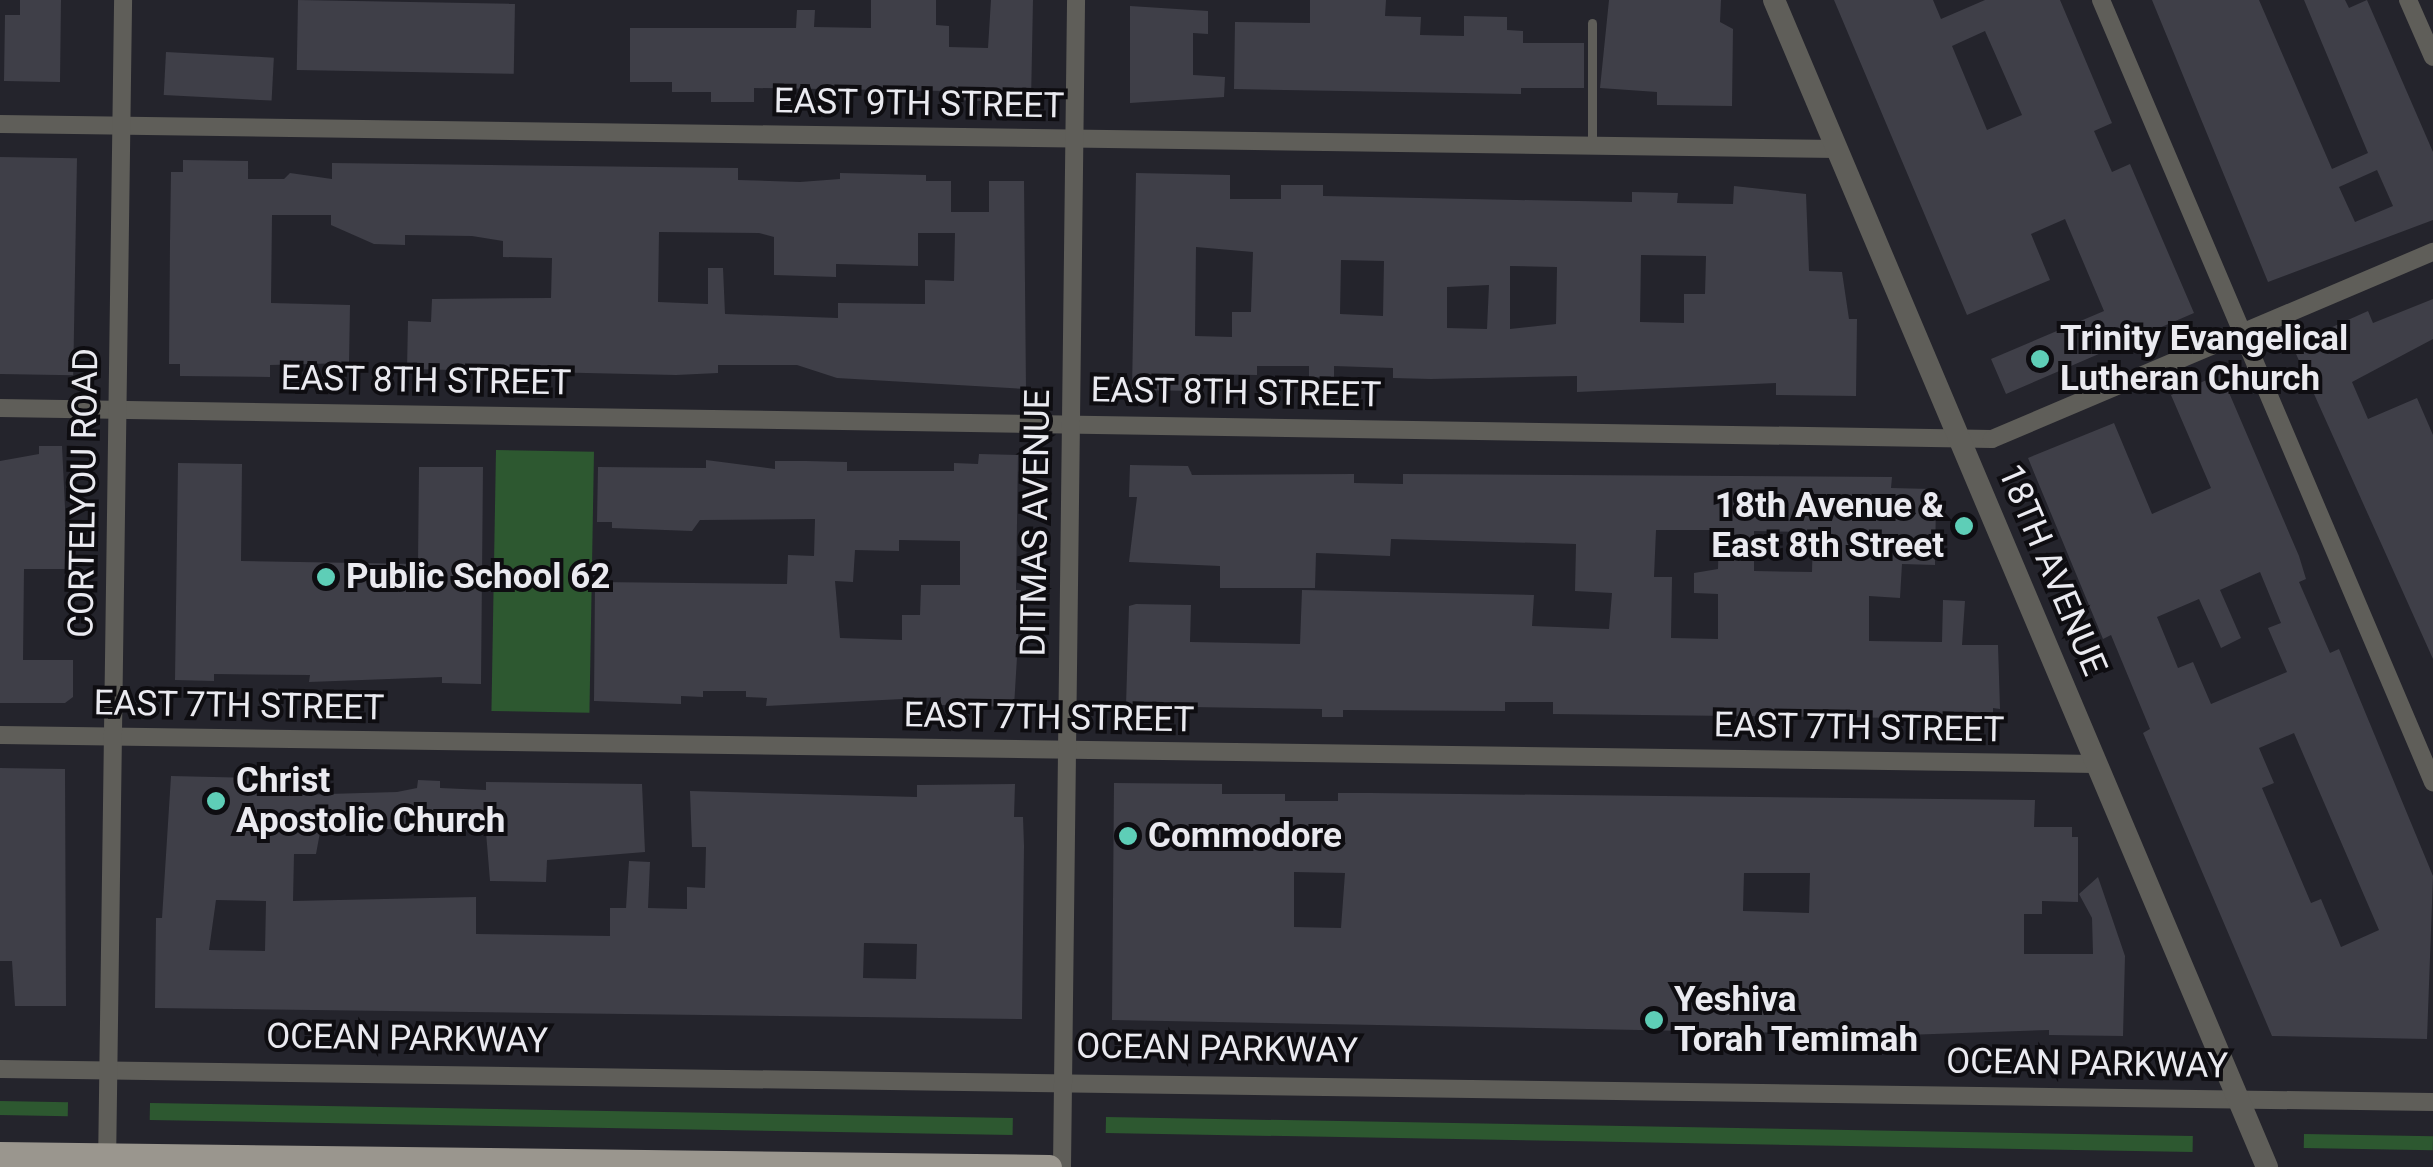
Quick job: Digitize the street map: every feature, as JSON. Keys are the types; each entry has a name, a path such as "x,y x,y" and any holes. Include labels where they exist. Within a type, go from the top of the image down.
{"main road":[{"path":"0,1154 107,1161 1049,1167"}],"street":[{"name":"CORTELYOU ROAD","path":"107,1161 123,0"},
{"name":"DITMAS AVENUE","path":"1062,1167 1076,0"},
{"name":"18TH AVENUE","path":"1774,0 2267,1167"},
{"path":"2101,0 2433,782"},
{"path":"2408,0 2433,57"},
{"name":"EAST 9TH STREET","path":"0,124 1838,150"},
{"name":"EAST 8TH STREET","path":"0,408 1992,439 2433,252"},
{"name":"EAST 7TH STREET","path":"0,735 2096,764"},
{"name":"OCEAN PARKWAY","path":"0,1069 2433,1102"}],"lane":[{"path":"1592,23 1592,146"}],"green space":[{"path":"496,450 594,452 589,713 491,711"},
{"path":"0,1101 68,1102 68,1116 0,1115"},
{"path":"150,1103 1013,1118 1013,1135 150,1120"},
{"path":"1106,1117 2193,1136 2193,1152 1106,1133"},
{"path":"2304,1134 2433,1136 2433,1150 2304,1148"}],"building":[{"path":"20,0 61,0 60,82 4,81 5,15 20,15"},
{"path":"298,0 515,4 514,74 297,70"},
{"path":"871,0 936,0 936,25 949,26 949,47 988,48 991,0 1033,0 1031,102 949,100 949,91 754,88 754,102 711,102 711,92 672,92 672,82 630,82 630,28 796,28 797,10 815,10 814,27 871,28"},
{"path":"1310,0 1386,0 1385,16 1421,17 1420,35 1464,36 1464,16 1507,17 1507,30 1523,31 1523,43 1584,43 1584,88 1521,88 1521,94 1234,89 1235,22 1310,23"},
{"path":"1609,0 1721,0 1720,22 1733,29 1732,106 1657,105 1657,92 1600,88"},
{"path":"1834,0 1933,0 1941,19 1985,0 2060,0 2112,123 2094,131 2112,172 2130,164 2194,313 2006,394 1991,359 2104,311 2065,219 2031,234 2050,280 1967,315","holes":["1985,31 2022,115 1987,130 1952,46"]},
{"path":"2152,0 2259,0 2332,169 2368,153 2304,0 2345,0 2349,8 2367,0 2433,152 2433,220 2268,282","holes":["2377,170 2393,206 2355,222 2339,187"]},
{"path":"1130,6 1208,11 1208,34 1193,33 1193,75 1225,77 1224,97 1130,103"},
{"path":"166,52 274,58 272,101 164,95"},
{"path":"0,157 77,158 73,375 0,374"},
{"path":"183,160 248,161 248,179 284,179 290,173 332,179 332,163 738,168 738,180 800,182 840,179 840,173 926,175 926,181 951,181 951,212 989,212 989,181 1024,181 1026,389 837,378 797,365 718,365 718,373 676,375 407,369 408,321 431,322 432,299 551,298 552,258 503,257 503,241 472,236 405,235 405,245 374,244 331,225 331,215 272,215 271,303 350,305 349,363 270,365 270,377 180,376 180,364 169,364 171,172 183,172","holes":["659,232 759,233 774,237 774,275 836,277 836,264 918,266 918,233 955,233 954,281 925,280 925,304 838,303 838,318 725,314 723,268 708,268 708,304 658,302"]},
{"path":"1136,173 1230,175 1230,199 1281,199 1281,185 1323,185 1323,196 1632,202 1632,192 1678,193 1677,203 1733,204 1734,186 1806,194 1809,271 1842,272 1849,319 1857,319 1856,396 1776,395 1776,383 1577,392 1577,376 1393,378 1393,368 1334,366 1334,378 1309,377 1309,366 1257,366 1257,375 1200,374 1200,391 1132,390","holes":["1196,247 1253,252 1251,312 1232,312 1232,337 1195,336","1641,255 1706,256 1705,294 1684,294 1684,323 1640,322","1341,260 1384,261 1383,316 1340,314","1510,266 1557,267 1556,324 1510,329","1489,285 1487,329 1447,328 1447,287"]},
{"path":"2433,299 2433,339 2352,382 2368,419 2417,398 2433,435 2433,659 2292,345 2368,311 2373,323"},
{"path":"2221,374 2299,556 2306,579 2299,582 2330,653 2339,649 2433,876 2427,1039 2272,1036 2143,733 2150,729 2111,635 2103,639 2028,458 2114,423 2152,514 2211,488 2171,395","holes":["2260,572 2281,623 2268,628 2287,672 2211,704 2193,662 2178,668 2157,617 2199,599 2221,648 2241,638 2220,590","2294,733 2379,930 2341,947 2321,899 2311,903 2262,788 2274,783 2259,748"]},
{"path":"39,446 62,446 68,569 24,569 23,660 73,660 73,697 65,703 0,703 0,461 39,454"},
{"path":"979,454 1018,455 1016,590 1021,590 1014,707 941,705 941,697 766,706 767,698 746,697 746,691 703,691 703,697 681,696 681,704 594,701 595,582 787,584 788,555 814,556 815,519 700,520 692,531 612,528 612,522 597,522 598,467 706,468 706,460 775,469 775,461 806,461 847,462 847,471 954,471 954,463 978,464","holes":["899,540 960,541 960,585 921,585 920,615 902,615 902,640 840,638 835,581 853,582 855,550 899,551"]},
{"path":"178,463 242,464 241,561 418,564 419,467 483,467 481,684 442,683 442,677 309,682 310,675 214,674 214,681 175,680"},
{"path":"1130,465 1188,466 1192,475 1354,474 1354,483 1403,484 1403,474 1892,477 1891,488 1931,489 1936,499 1935,565 1902,564 1900,598 1869,596 1869,641 1942,642 1943,600 1965,601 1962,645 1998,645 2000,709 1993,708 1993,719 1553,714 1553,702 1505,702 1505,711 1343,710 1343,717 1322,717 1322,709 1126,706 1129,606 1136,604 1191,605 1190,642 1300,644 1302,590 1534,595 1532,626 1609,629 1612,593 1575,591 1576,544 1391,539 1390,556 1316,553 1315,588 1220,588 1220,566 1129,562 1137,497 1129,497","holes":["1656,530 1719,530 1718,569 1694,573 1694,593 1718,594 1718,639 1671,638 1672,577 1654,577","1754,531 1813,532 1812,572 1754,571"]},
{"path":"0,768 65,769 66,1006 15,1006 12,961 0,961"},
{"path":"171,776 261,778 260,796 397,792 417,788 418,780 440,781 440,788 486,790 486,782 642,784 645,852 547,860 546,882 490,881 486,832 321,827 316,854 294,854 293,901 476,897 476,934 610,936 610,908 626,908 629,861 650,862 648,908 687,909 687,887 705,888 706,847 692,847 690,791 917,797 917,785 1015,784 1014,817 1023,817 1022,1019 155,1008 156,918 162,918","holes":["216,900 266,901 265,951 209,950","864,943 917,944 916,979 863,978"]},
{"path":"1114,783 1222,784 1222,794 1285,794 1285,801 1338,801 1338,793 2035,800 2034,827 2072,827 2072,837 2078,837 2078,902 2042,901 2042,914 2024,914 2024,954 2093,954 2092,918 2079,894 2098,877 2125,956 2123,1036 2049,1035 2049,1030 1905,1035 1112,1020","holes":["1294,872 1345,873 1341,928 1294,927","1744,873 1810,873 1809,913 1743,911"]}],"place":[{"name":"Trinity Evangelical Lutheran Church","path":"2040,359"},
{"name":"18th Avenue & East 8th Street","path":"1964,526"},
{"name":"Public School 62","path":"326,577"},
{"name":"Christ Apostolic Church","path":"216,801"},
{"name":"Commodore","path":"1128,836"},
{"name":"Yeshiva Torah Temimah","path":"1654,1020"}]}
